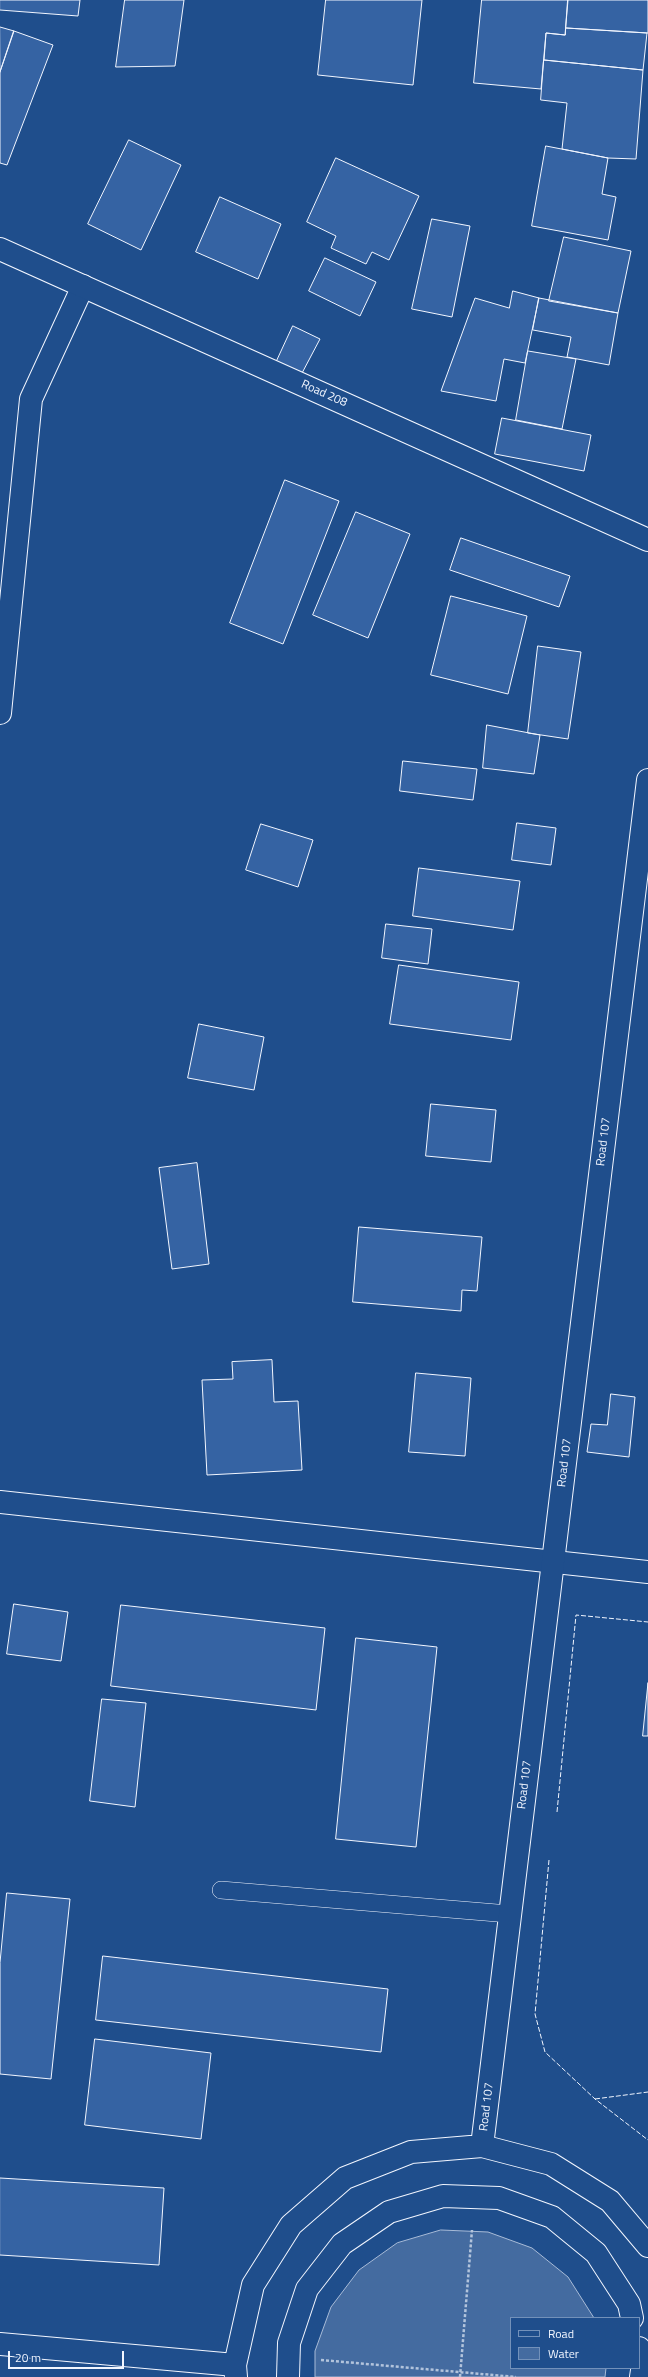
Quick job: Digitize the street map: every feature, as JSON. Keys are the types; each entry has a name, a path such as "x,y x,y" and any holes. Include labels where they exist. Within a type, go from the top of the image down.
{"street":[{"name":"Road 208","path":"0,249 648,540"},
{"path":"0,713 31,399 83,286"},
{"name":"Road 107","path":"482,2146 648,780"},
{"path":"0,1502 648,1572"},
{"path":"0,2344 235,2371 254,2286 291,2225 345,2178 411,2152 482,2146 551,2164 610,2201 648,2246"},
{"path":"288,2377 289,2343 307,2289 342,2244 388,2212 443,2196 499,2198 552,2217 596,2253 629,2304 632,2317"},
{"path":"640,2353 642,2364 641,2377"}],"lane":[{"path":"222,1890 509,1914"}],"path":[{"path":"460,2377 473,2225"},
{"path":"320,2360 516,2377"}],"water":[{"path":"441,2230 488,2232 532,2248 568,2277 593,2317 510,2317 510,2369 606,2369 605,2377 315,2377 315,2351 331,2307 359,2270 397,2243"}],"building":[{"path":"0,0 80,0 78,16 0,10"},
{"path":"125,0 184,0 175,66 116,67"},
{"path":"326,0 422,0 413,85 318,75"},
{"path":"482,0 568,0 565,35 546,33 541,89 474,83"},
{"path":"568,0 648,0 648,33 566,28"},
{"path":"0,27 14,31 0,72"},
{"path":"566,28 647,33 643,70 544,60 546,33 565,35"},
{"path":"14,31 53,45 7,165 0,163 0,72"},
{"path":"544,60 643,70 636,159 608,158 562,149 567,103 541,100"},
{"path":"129,140 181,165 141,250 88,224"},
{"path":"546,146 608,158 602,194 616,197 608,240 532,226"},
{"path":"336,158 419,196 389,260 372,252 366,264 331,248 336,236 307,222"},
{"path":"220,197 281,224 258,279 196,252"},
{"path":"432,219 470,226 452,317 412,309"},
{"path":"564,237 631,251 618,313 549,301"},
{"path":"325,258 376,282 360,316 309,291"},
{"path":"513,291 539,298 525,363 504,359 496,401 441,391 475,298 509,308"},
{"path":"539,298 618,313 609,365 567,357 571,337 533,330"},
{"path":"293,326 320,339 301,375 275,365"},
{"path":"528,351 576,359 562,429 516,420"},
{"path":"502,418 591,435 584,471 495,454"},
{"path":"285,480 339,501 283,644 230,623"},
{"path":"356,512 410,534 368,638 313,615"},
{"path":"461,538 570,576 559,607 450,570"},
{"path":"451,596 527,616 508,694 431,675"},
{"path":"538,646 581,652 568,739 528,733"},
{"path":"487,725 540,735 534,774 483,768"},
{"path":"403,761 477,769 473,800 400,791"},
{"path":"517,823 556,828 551,865 512,860"},
{"path":"261,824 313,840 298,887 246,870"},
{"path":"419,868 520,881 513,930 413,916"},
{"path":"386,924 432,929 428,964 382,958"},
{"path":"399,965 519,982 511,1040 390,1024"},
{"path":"199,1024 264,1037 254,1090 188,1078"},
{"path":"431,1104 496,1110 491,1162 426,1156"},
{"path":"197,1163 209,1264 172,1269 159,1168"},
{"path":"359,1227 482,1237 477,1291 462,1290 461,1311 353,1302"},
{"path":"272,1360 274,1402 298,1401 302,1470 207,1475 202,1380 233,1379 232,1362"},
{"path":"416,1373 471,1378 465,1456 409,1452"},
{"path":"611,1394 635,1397 629,1457 587,1452 591,1424 607,1425"},
{"path":"14,1604 68,1612 61,1661 7,1654"},
{"path":"121,1605 325,1628 316,1710 111,1686"},
{"path":"356,1638 437,1647 416,1847 336,1839"},
{"path":"648,1683 648,1736 643,1736"},
{"path":"102,1699 146,1703 135,1807 90,1801"},
{"path":"7,1893 70,1899 51,2079 0,2074 0,1963"},
{"path":"103,1956 388,1989 381,2052 96,2020"},
{"path":"95,2039 211,2053 201,2139 85,2125"},
{"path":"0,2178 164,2188 159,2265 0,2255"}],"fence":[{"path":"557,1812 576,1615 648,1622"},
{"path":"549,1860 535,2014 545,2052 595,2099 648,2140"},
{"path":"595,2099 648,2092"}]}
